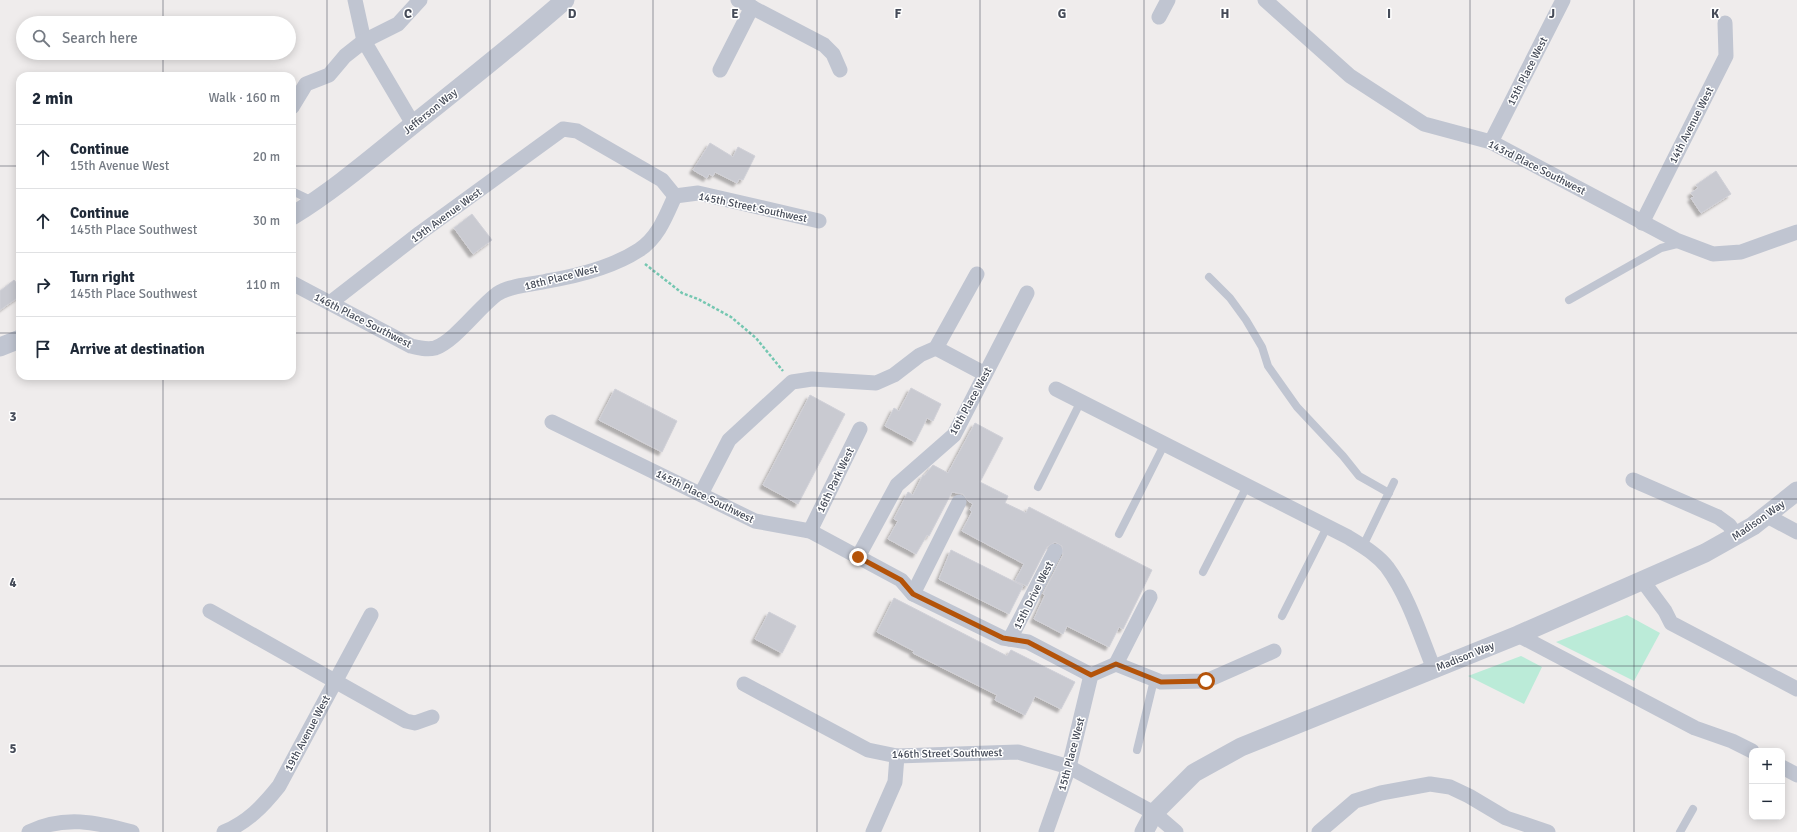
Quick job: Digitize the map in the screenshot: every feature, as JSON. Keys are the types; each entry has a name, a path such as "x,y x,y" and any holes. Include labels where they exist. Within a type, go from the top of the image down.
{"street":[{"path":"355,0 364,40 413,124"},
{"path":"296,100 306,84 329,75 344,56 364,40 398,24 420,0"},
{"name":"Jefferson Way","path":"296,214 315,202 501,55 564,0"},
{"path":"738,0 824,45 833,54 840,70"},
{"path":"1159,17 1168,0"},
{"name":"143rd Place Southwest","path":"1265,0 1350,76 1424,124 1491,142 1642,223 1680,241 1713,254 1741,252 1797,232"},
{"name":"15th Place West","path":"1491,142 1563,0"},
{"path":"720,70 752,7"},
{"name":"14th Avenue West","path":"1642,223 1726,56 1725,23"},
{"name":"19th Avenue West","path":"330,303 420,233 563,129 577,131 662,180 675,196"},
{"name":"145th Street Southwest","path":"675,196 698,193 819,221"},
{"name":"18th Place West","path":"436,348 449,339 497,294 509,289 554,280 609,265 639,250 662,228 675,196"},
{"path":"701,494 729,440 792,382 812,379 876,383 894,375 920,355 936,348 977,274"},
{"name":"146th Place Southwest","path":"296,286 411,346 425,349 436,348"},
{"name":"16th Place West","path":"858,557 897,486 954,435 1027,293"},
{"path":"936,348 985,374"},
{"path":"1056,388 1328,526 1363,546 1387,567 1402,590 1434,669"},
{"name":"145th Place Southwest","path":"552,422 755,521 810,531 901,580 913,594 1003,638 1028,642 1091,675"},
{"name":"16th Park West","path":"810,531 860,429"},
{"path":"1633,480 1718,517 1729,525 1737,536"},
{"name":"Madison Way","path":"1144,832 1154,813 1194,774 1241,747 1518,634 1705,553 1737,536 1767,516 1797,491"},
{"path":"913,594 960,502"},
{"path":"1767,516 1797,532"},
{"name":"15th Drive West","path":"1010,639 1055,551"},
{"path":"1642,580 1665,611 1671,624 1797,689"},
{"path":"1091,675 1116,664 1150,597"},
{"path":"210,611 406,721 415,723 432,717"},
{"name":"19th Avenue West","path":"224,832 240,825 260,809 279,786 371,615"},
{"path":"1518,634 1695,728 1732,741 1749,750"},
{"path":"1116,664 1157,681 1206,681 1274,651"},
{"name":"15th Place West","path":"1046,832 1069,767 1091,675"},
{"name":"146th Street Southwest","path":"744,684 868,750 896,756 1018,752 1069,767 1154,813 1176,832"},
{"path":"873,832 895,782 896,756"},
{"path":"1785,769 1797,775"},
{"path":"1319,832 1355,801 1380,793 1430,784 1450,787 1469,796 1506,818 1548,832"},
{"path":"29,832 43,825 72,820 103,823 132,832"}],"lane":[{"path":"296,193 315,202"},
{"path":"1569,300 1661,248 1680,241"},
{"path":"1209,277 1230,298 1246,320 1262,347 1268,366 1297,407 1343,456 1359,476 1389,493"},
{"path":"1038,487 1081,401"},
{"path":"1119,534 1165,444"},
{"path":"1363,546 1394,482"},
{"path":"1203,572 1248,486"},
{"path":"1282,616 1328,526"},
{"path":"1137,750 1157,681"},
{"path":"1680,832 1693,809"}],"path":[{"path":"632,254 682,294 731,317 756,338 792,382"}],"green space":[{"path":"1627,615 1660,633 1634,681 1556,642"},
{"path":"1521,656 1542,667 1524,704 1468,676"}],"building":[{"path":"710,143 733,157 738,147 755,156 743,180 739,179 737,183 715,172 713,176 709,174 707,178 693,170"},
{"path":"1716,171 1731,194 1701,213 1691,198 1694,197 1691,193 1698,188 1696,185"},
{"path":"472,214 492,240 473,254 454,228"},
{"path":"14,280 16,282 16,299 0,310 0,291"},
{"path":"911,388 941,404 933,421 927,418 915,442 885,426 894,408 899,411"},
{"path":"615,389 677,421 662,452 599,420"},
{"path":"810,395 845,414 798,504 763,485"},
{"path":"975,423 1003,438 980,482 1008,496 1005,503 1026,513 1029,507 1152,570 1123,629 1119,627 1109,647 1067,626 1063,634 1034,619 1045,595 1043,594 1063,555 1062,546 1055,542 1047,547 1027,586 1015,581 1024,564 962,531 972,512 970,510 973,504 968,501 963,494 952,492 929,536 927,535 916,554 888,539 898,521 894,519 908,492 913,495 923,475 924,476 933,465 948,473"},
{"path":"951,550 1023,586 1009,614 939,579"},
{"path":"894,598 1007,656 1011,650 1075,682 1061,709 1035,696 1025,715 995,700 997,695 913,653 914,651 877,632"},
{"path":"769,612 796,626 782,653 755,639"}],"route":[{"path":"858,557 901,580 913,594 1003,638 1028,642 1091,675 1116,664 1161,682 1206,681"}]}
